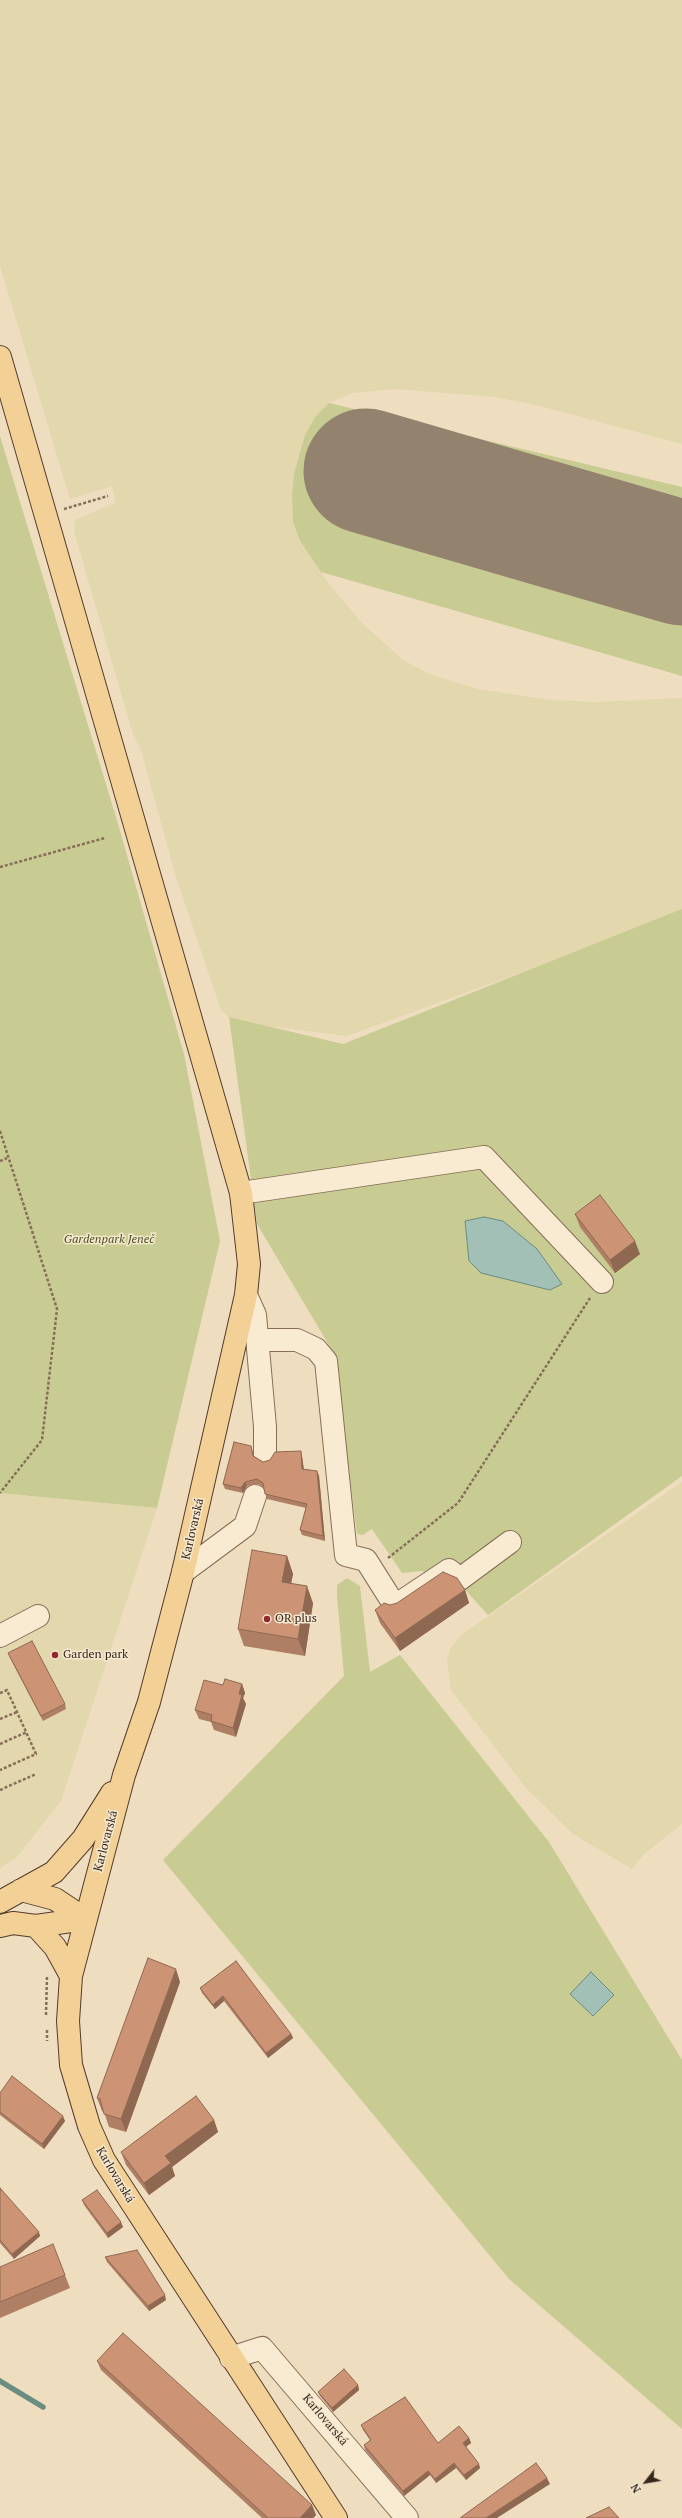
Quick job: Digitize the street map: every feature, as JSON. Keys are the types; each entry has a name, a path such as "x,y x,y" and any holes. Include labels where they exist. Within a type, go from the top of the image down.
{"main road":[{"name":"Karlovarská","path":"0,357 241,1193 249,1264 246,1295 183,1572 149,1702 124,1775 71,1976 68,2021 71,2065 82,2106 97,2146 104,2160 336,2518"},
{"path":"0,1902 54,1872 83,1839 124,1775"},
{"path":"21,1890 55,1899 85,1920"},
{"path":"0,1926 13,1923 36,1926 85,1920"},
{"path":"36,1926 55,1946 71,1976"}],"street":[{"path":"241,1193 484,1157 596,1277"},
{"path":"246,1295 255,1315 265,1427 265,1454"},
{"path":"257,1340 297,1340 316,1349 326,1361 346,1555 366,1560 395,1606 449,1570 460,1579 510,1542"},
{"path":"183,1572 245,1526 255,1496"},
{"path":"0,1636 38,1616"},
{"name":"Karlovarská","path":"231,2358 262,2348 406,2518"}],"path":[{"path":"46,515 108,496"},
{"path":"0,866 105,838"},
{"path":"0,1131 7,1158 57,1309 42,1440 0,1493"},
{"path":"0,1161 7,1158"},
{"path":"372,1571 458,1503 591,1296 596,1277"},
{"path":"0,1693 8,1690 36,1754 0,1770"},
{"path":"0,1719 17,1712"},
{"path":"0,1744 26,1732"},
{"path":"0,1790 36,1774"}],"shaded area":[{"path":"0,0 682,0 682,444 540,406 496,397 395,389 352,393 329,403 315,417 305,435 293,522 300,541 329,584 363,624 403,660 429,674 478,689 550,700 594,702 682,698 682,910 580,951 347,1036 251,1024 229,1017 221,1010 175,874 141,750 133,734 74,532 75,520 115,503 112,486 70,499 0,266"},
{"path":"682,1482 682,1824 644,1854 632,1869 573,1834 526,1788 451,1690 447,1659 450,1649 461,1635"},
{"name":"Garden park","path":"0,1493 157,1508 61,1801 16,1858 0,1868"}],"green space":[{"path":"329,403 682,487 682,676 321,572 300,541 293,522 292,495 294,474 305,435 315,417"},
{"name":"Gardenpark Jeneč","path":"0,436 116,817 184,1054 220,1241 157,1508 0,1493"},
{"path":"682,909 682,1476 488,1615 460,1584 455,1571 430,1579 423,1571 402,1573 372,1529 363,1535 357,1534 333,1352 257,1224 229,1017 343,1044"},
{"path":"347,1578 360,1586 370,1672 400,1655 549,1842 682,2060 682,2429 509,2279 163,1860 344,1676 337,1585"}],"water":[{"path":"484,1217 503,1221 537,1249 562,1284 550,1290 481,1273 469,1261 465,1221"},
{"path":"591,1972 614,1995 593,2016 570,1994"}],"building":[{"path":"600,1195 635,1241 610,1260 575,1214"},
{"path":"234,1442 251,1446 253,1456 263,1462 270,1460 275,1452 301,1451 302,1469 317,1471 323,1536 300,1530 307,1504 265,1494 263,1483 257,1479 245,1482 241,1488 223,1484"},
{"path":"252,1550 287,1556 282,1582 307,1586 298,1639 238,1629"},
{"path":"443,1572 457,1578 465,1590 395,1638 375,1610 384,1603 390,1605 397,1603"},
{"path":"32,1641 65,1704 41,1716 8,1653"},
{"path":"225,1679 242,1684 239,1694 242,1695 233,1728 211,1721 212,1715 195,1710 204,1680 223,1685"},
{"path":"148,1958 176,1969 121,2119 104,2114 100,2099 97,2098"},
{"path":"236,1961 291,2034 266,2053 223,1996 213,2005 200,1988"},
{"path":"12,2076 63,2116 42,2144 0,2112 0,2093"},
{"path":"196,2096 214,2120 165,2156 171,2163 144,2183 121,2152"},
{"path":"0,2188 39,2232 12,2254 0,2240"},
{"path":"97,2190 121,2222 107,2233 82,2200"},
{"path":"53,2244 65,2275 0,2302 0,2267"},
{"path":"137,2250 165,2295 148,2306 105,2257"},
{"path":"123,2333 312,2505 300,2518 266,2518 267,2517 97,2361"},
{"path":"344,2369 358,2385 332,2408 318,2392"},
{"path":"405,2397 438,2443 459,2426 469,2438 463,2443 479,2464 464,2475 454,2463 435,2479 428,2471 403,2491 364,2445 371,2440 361,2425"},
{"path":"536,2463 547,2478 486,2518 460,2518"},
{"path":"609,2507 619,2518 586,2518"}],"waterway":[{"path":"0,2381 43,2407"}],"runway":[{"path":"366,471 682,563"}],"place":[{"name":"OR plus","path":"267,1619"},
{"name":"Garden park","path":"55,1655"}]}
